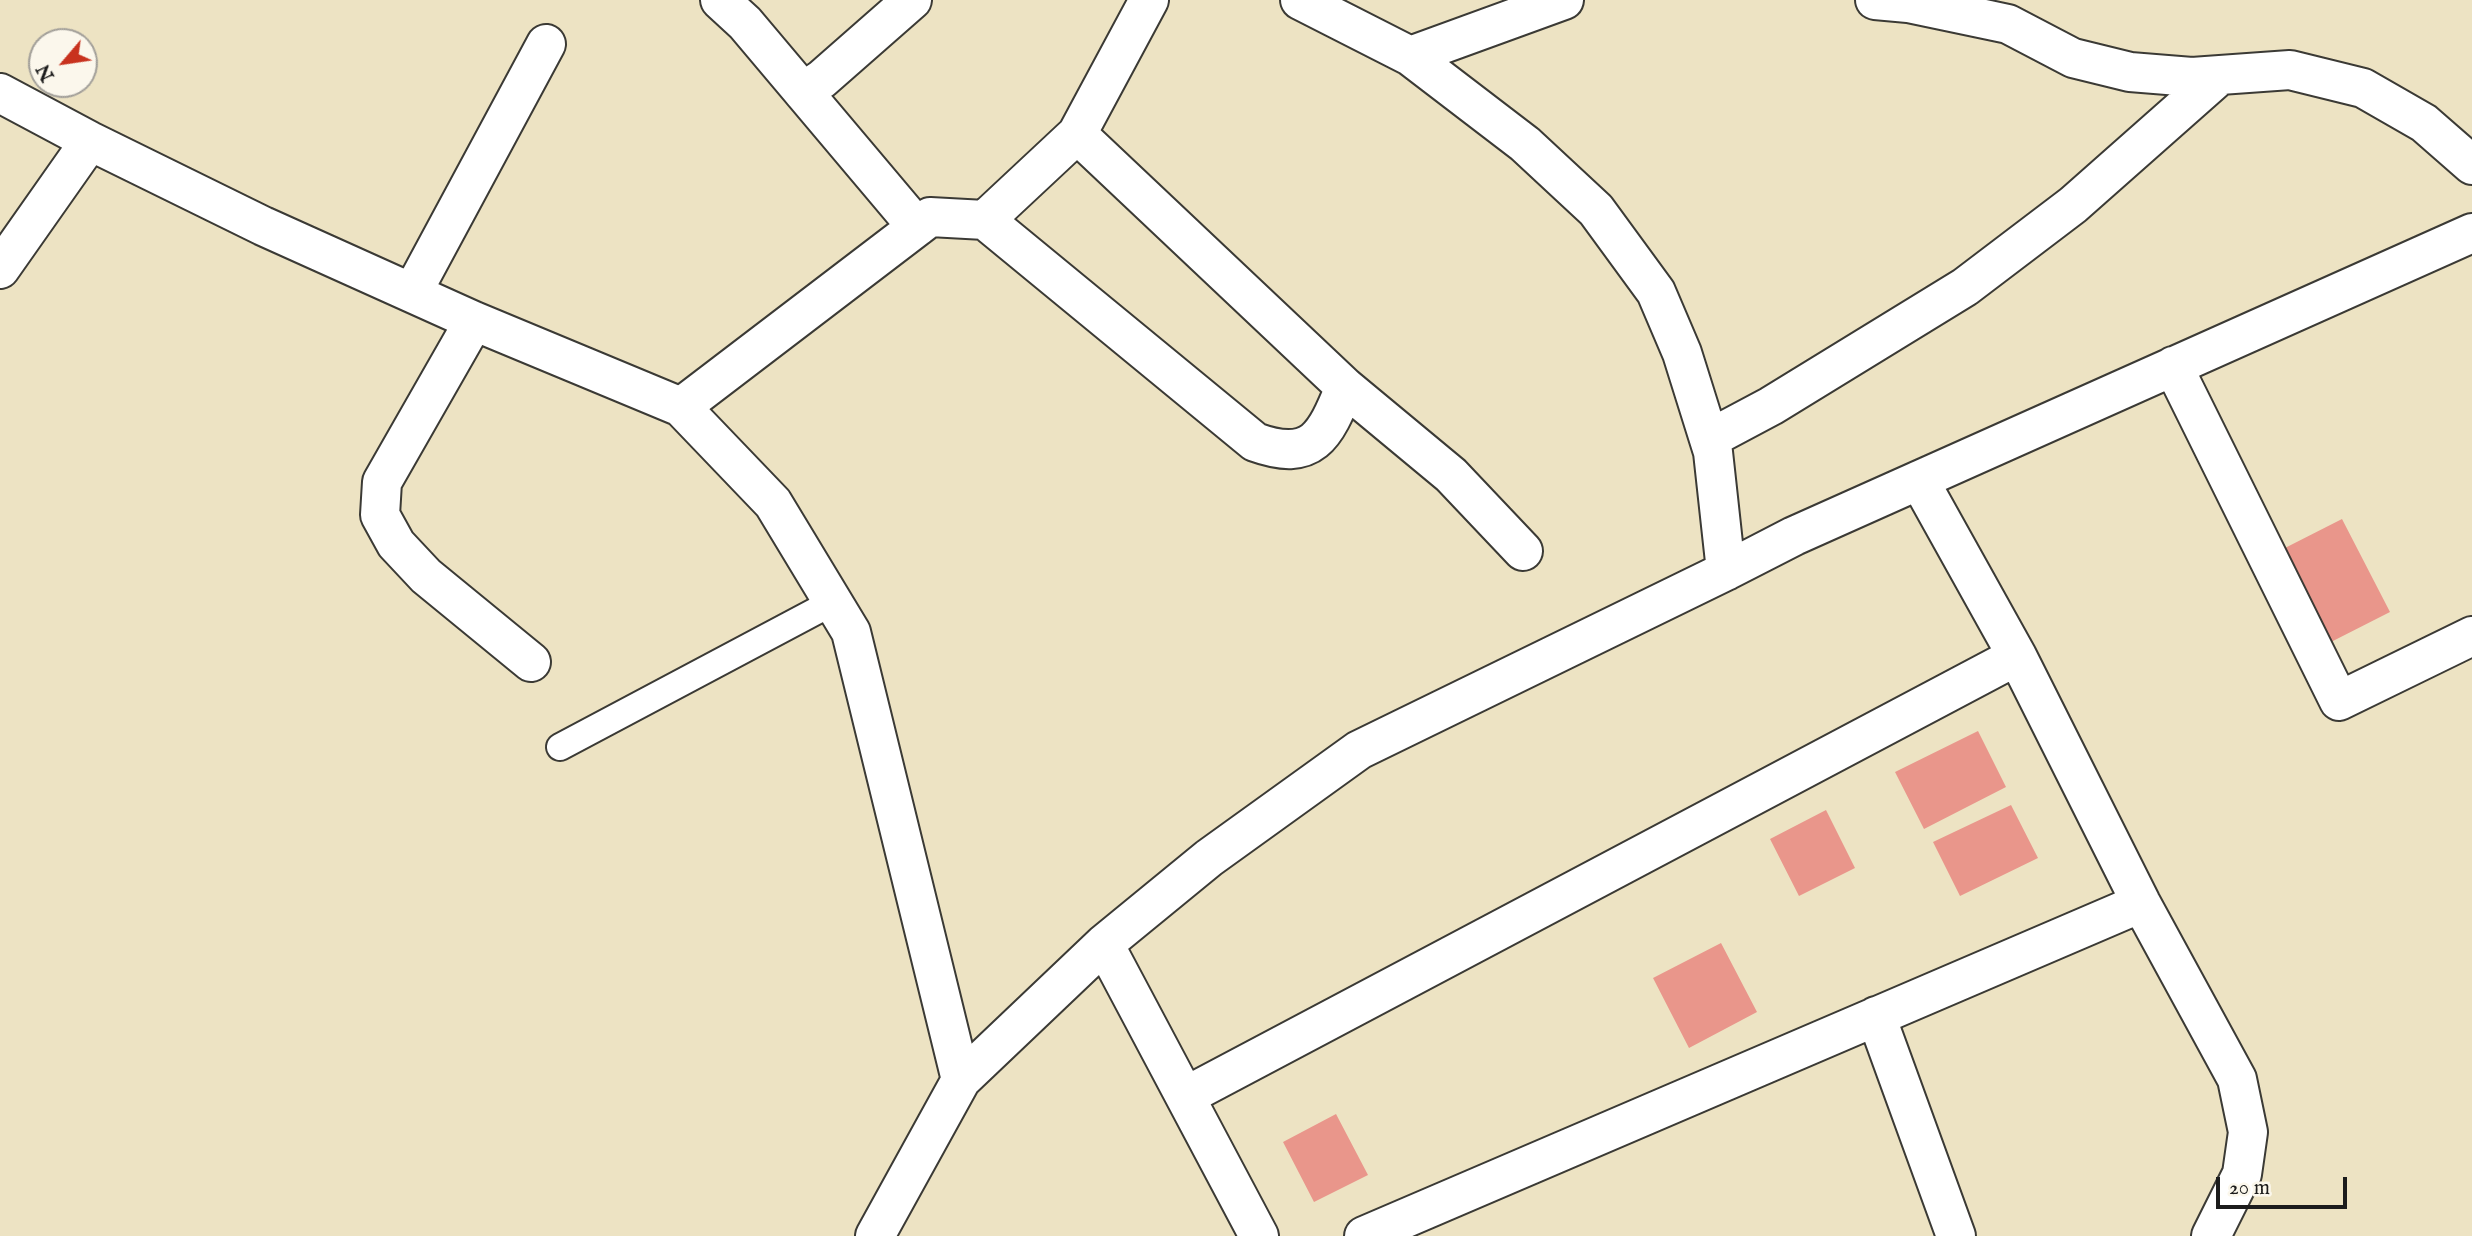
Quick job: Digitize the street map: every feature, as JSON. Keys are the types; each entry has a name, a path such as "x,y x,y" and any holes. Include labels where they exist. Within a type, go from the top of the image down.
{"street":[{"path":"720,0 745,23 917,227"},
{"path":"803,92 822,79 912,0"},
{"path":"985,220 1077,134 1149,0"},
{"path":"1300,0 1410,56 1525,144 1596,210 1656,292 1682,353 1713,452 1726,571"},
{"path":"1410,56 1564,0"},
{"path":"1875,0 2002,12 2073,58 2130,72 2192,77 2290,70 2363,88 2424,123 2472,165"},
{"path":"412,293 546,44"},
{"path":"1709,439 1771,406 1965,287 2073,205 2220,75"},
{"path":"0,93 90,141 263,226 474,321 681,407 773,503 851,632 961,1080"},
{"path":"1077,134 1345,387 1451,475 1523,551"},
{"path":"0,269 90,141"},
{"path":"681,407 930,217 985,220 1255,442 1290,451 1307,446 1328,427 1345,387"},
{"path":"874,1236 961,1080 1104,944 1209,858 1359,750 1794,536 2472,233"},
{"path":"474,321 382,482 380,515 396,544 426,576 531,662"},
{"path":"2172,366 2339,702 2472,635"},
{"path":"1919,480 2017,656 2141,903 2237,1079 2248,1132 2242,1174 2211,1236"},
{"path":"1186,1096 2017,656"},
{"path":"1364,1236 2141,903"},
{"path":"1104,944 1259,1236"},
{"path":"1876,1016 1956,1236"}],"lane":[{"path":"560,747 833,602"}],"building":[{"path":"2342,519 2390,612 2329,643 2281,550"},
{"path":"1978,731 2006,787 1924,829 1895,772"},
{"path":"2011,805 2038,858 1960,896 1933,842"},
{"path":"1826,810 1855,868 1799,896 1770,839"},
{"path":"1721,943 1757,1012 1689,1048 1653,978"},
{"path":"1336,1114 1368,1175 1314,1202 1283,1142"}]}
